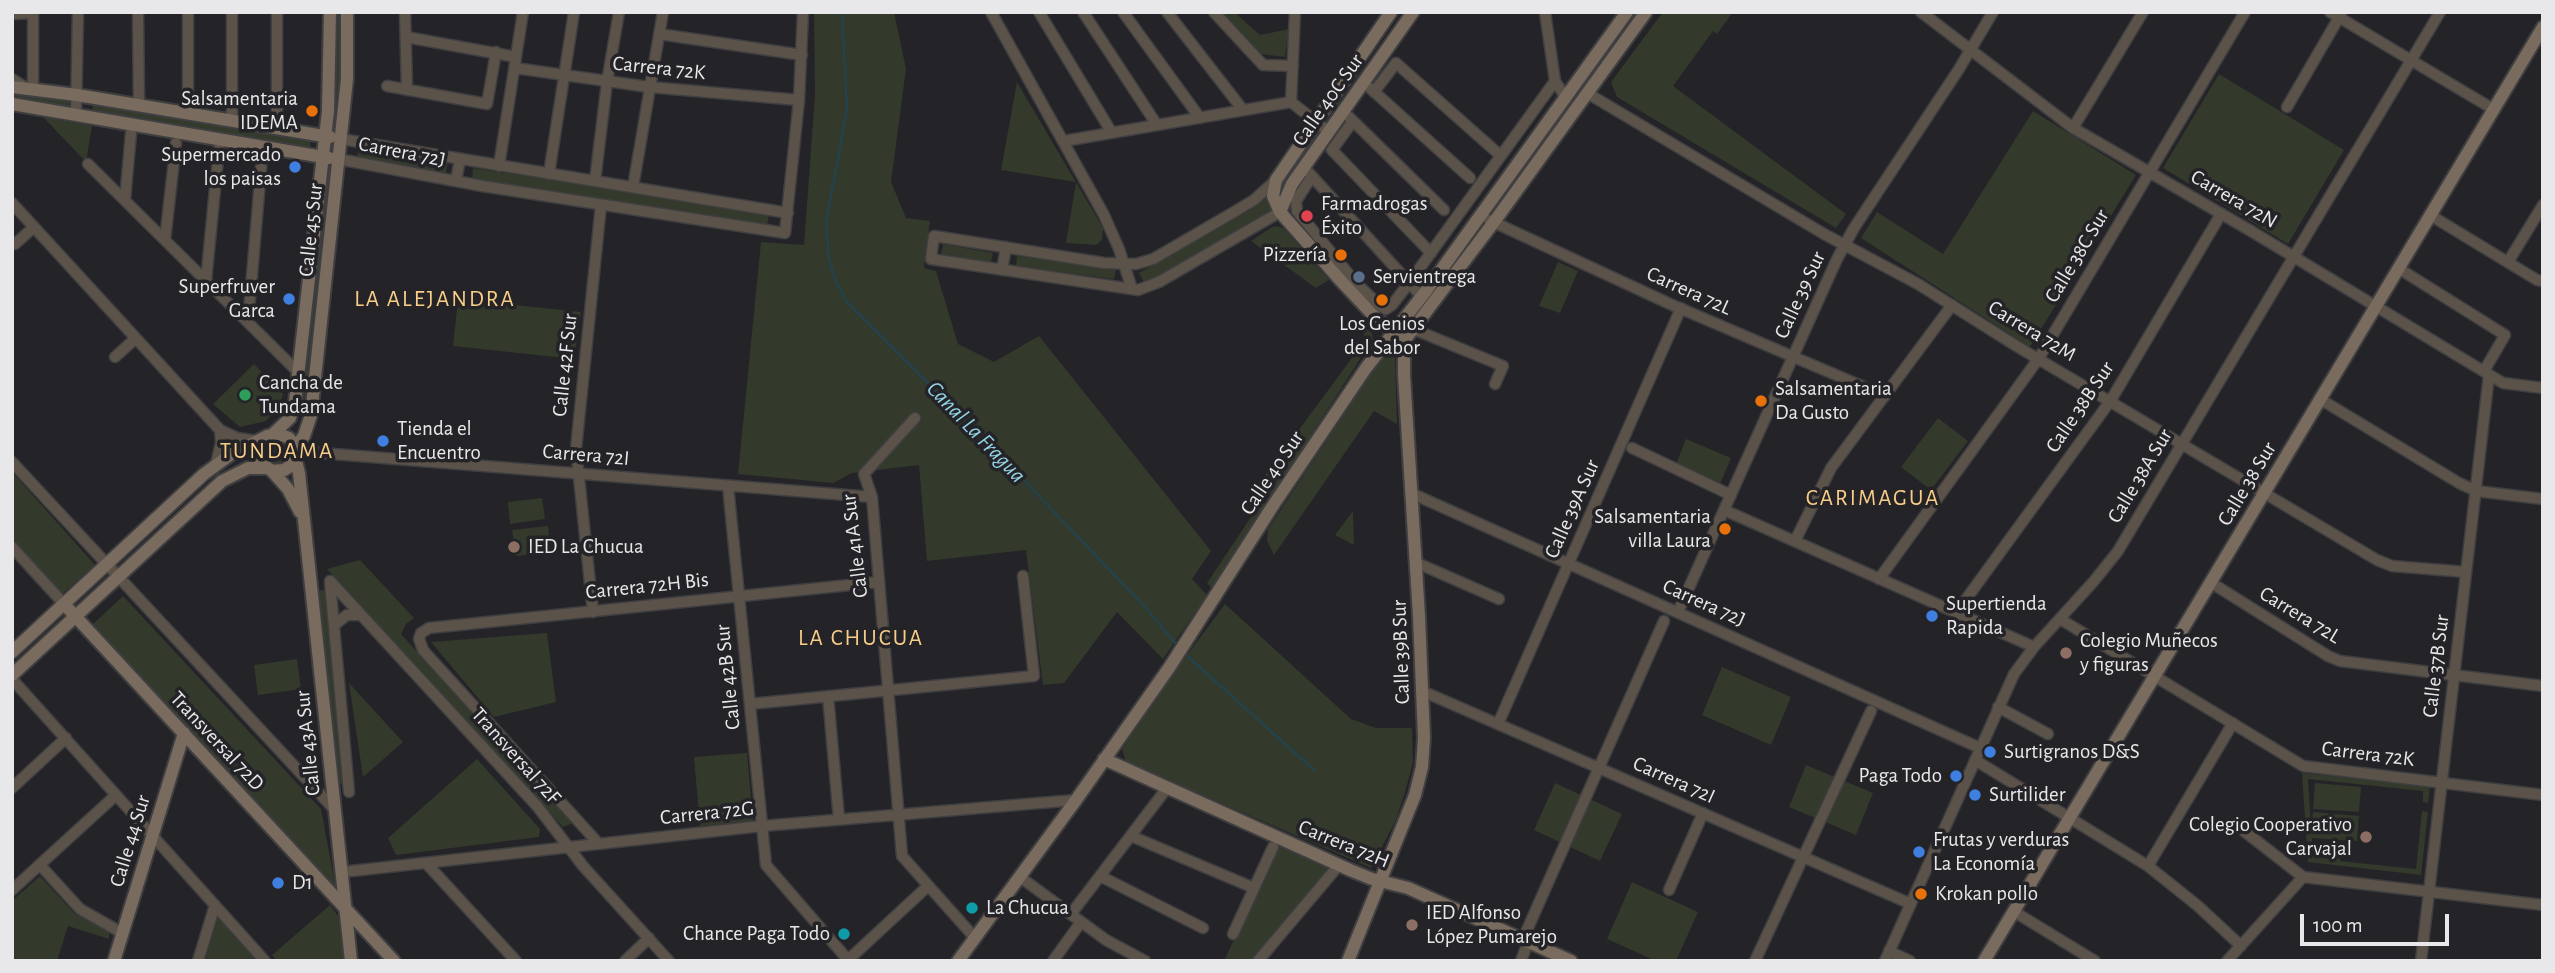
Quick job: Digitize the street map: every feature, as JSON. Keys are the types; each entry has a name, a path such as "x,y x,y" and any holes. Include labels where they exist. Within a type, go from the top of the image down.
{"street":[{"path":"76,115 78,12"},
{"path":"138,12 139,106"},
{"path":"188,12 188,114"},
{"path":"232,12 232,121"},
{"path":"277,12 277,128"},
{"name":"Calle 45 Sur","path":"12,652 216,464 266,437 290,418 295,401 329,86 330,12"},
{"name":"Calle 45 Sur","path":"295,452 311,415 347,79 347,12"},
{"path":"405,12 407,90"},
{"path":"499,166 523,12"},
{"path":"549,174 574,12"},
{"path":"595,181 619,12"},
{"path":"633,187 663,12"},
{"path":"788,213 799,100 803,12"},
{"path":"991,12 1108,223 1132,289"},
{"path":"1039,12 1112,132"},
{"path":"1083,12 1157,125"},
{"path":"1124,12 1200,118"},
{"path":"1167,12 1243,110"},
{"path":"1214,12 1263,65 1293,66"},
{"path":"1291,102 1295,12"},
{"name":"Calle 40C Sur","path":"1276,180 1391,12"},
{"name":"Calle 40C Sur","path":"1413,12 1349,116 1332,150 1431,253"},
{"path":"1545,12 1555,81 1566,98"},
{"name":"Calle 40 Sur","path":"1399,337 1422,297 1627,12"},
{"name":"Calle 40 Sur","path":"958,961 1169,667 1366,368 1399,337 1419,326 1646,12"},
{"name":"Carrera 72N","path":"1921,12 2073,128 2293,256 2503,383 2543,388"},
{"name":"Calle 39 Sur","path":"1678,612 1844,245 1993,12"},
{"path":"2073,128 2143,12"},
{"name":"Calle 38C Sur","path":"1879,579 2039,358 2245,12"},
{"name":"Calle 38A Sur","path":"1887,956 2014,674 2034,647 2118,551 2440,12"},
{"path":"12,13 33,13 24,88"},
{"path":"2287,107 2337,14 2493,109"},
{"name":"Calle 38 Sur","path":"1984,961 2542,28"},
{"path":"659,34 802,55"},
{"name":"Carrera 72K","path":"406,37 496,52 516,62 564,75 607,82 799,100"},
{"path":"387,86 487,104 496,52"},
{"name":"Calle 40C Sur","path":"1369,87 1396,63 1501,156"},
{"name":"Carrera 72J","path":"12,79 24,88 788,213 785,233 456,181 12,104"},
{"path":"1276,180 1273,196 1280,212 1304,230 1380,306 1384,309 1390,308 1555,81"},
{"path":"1369,87 1470,178"},
{"name":"Carrera 72M","path":"1587,93 1844,245 1918,284 2385,564 2466,572"},
{"path":"1064,141 1291,102 1329,132"},
{"path":"1349,116 1444,210"},
{"name":"Calle 40C Sur","path":"1280,212 1288,191 1308,172 1329,132 1349,116"},
{"path":"125,200 131,133"},
{"path":"165,240 176,143"},
{"path":"248,321 263,146"},
{"path":"206,281 219,148"},
{"path":"456,181 460,159"},
{"path":"88,164 298,372"},
{"path":"1399,337 1355,297 1304,230 1295,206 1308,172 1422,297"},
{"path":"1276,180 1254,200 1153,259 1136,264 1125,265 934,236 931,259 1132,289 1151,286 1280,212"},
{"path":"12,203 220,430 237,438 289,438 295,452 293,462 284,470 241,470 222,481 12,677 265,961"},
{"name":"Calle 42F Sur","path":"593,612 578,473 577,435 601,205"},
{"path":"2508,262 2543,205"},
{"name":"Calle 38B Sur","path":"1956,613 2111,400 2221,214"},
{"path":"2430,215 2537,280 2543,281"},
{"name":"Carrera 72L","path":"1481,216 1681,309 1885,396"},
{"path":"15,244 34,227"},
{"path":"1002,270 1006,247"},
{"name":"Calle 37B Sur","path":"2398,268 2505,335 2487,373 2476,491 2421,961"},
{"path":"1795,541 1831,468 1952,305"},
{"name":"Calle 39A Sur","path":"1498,724 1681,309"},
{"path":"1419,326 1503,366 1495,384"},
{"name":"Calle 39B Sur","path":"1348,961 1419,781 1423,751 1413,494 1399,337"},
{"path":"115,357 136,338"},
{"path":"2320,399 2476,491 2543,499"},
{"name":"Calle 41A Sur","path":"915,418 864,474 872,497 902,856 929,886"},
{"path":"216,464 222,443 220,430"},
{"path":"266,437 262,440 258,452 262,464 270,469"},
{"path":"1632,448 1731,495"},
{"name":"Carrera 72I","path":"295,452 872,497"},
{"name":"Calle 43A Sur","path":"295,452 351,961"},
{"name":"Transversal 72D","path":"12,462 335,810"},
{"name":"Calle 43A Sur","path":"270,469 288,489 303,522"},
{"name":"Calle 42B Sur","path":"728,486 766,865 848,960"},
{"name":"Carrera 72J","path":"1413,494 1980,748"},
{"path":"1724,510 2034,647"},
{"name":"Transversal 72D","path":"12,547 394,961"},
{"path":"1416,563 1499,599"},
{"path":"750,704 1034,676 1023,576"},
{"name":"Calle 43A Sur","path":"330,581 349,792"},
{"name":"Transversal 72F","path":"330,581 537,806 568,847 669,961"},
{"name":"Carrera 72H Bis","path":"421,633 429,628 880,582"},
{"name":"Carrera 72L","path":"2210,582 2340,661 2543,685"},
{"path":"334,625 347,615 361,615"},
{"name":"Carrera 72K","path":"2060,619 2303,766 2543,795"},
{"path":"1521,961 1526,941 1664,621"},
{"name":"Transversal 72F","path":"421,633 419,644 423,650 599,844"},
{"path":"321,684 339,682"},
{"name":"Carrera 72I","path":"1422,691 1910,904"},
{"path":"828,696 839,819"},
{"path":"1998,707 2048,734"},
{"path":"1755,961 1871,711"},
{"path":"2148,866 2233,723"},
{"name":"Calle 44 Sur","path":"114,961 184,733"},
{"path":"12,788 66,738"},
{"name":"Carrera 72H","path":"1104,759 1339,865 1379,881 1408,888 1571,961"},
{"path":"1975,760 2148,866 2198,905 2241,946"},
{"path":"1071,914 1167,788"},
{"path":"12,890 116,795"},
{"name":"Carrera 72G","path":"342,872 762,826 1076,800"},
{"path":"1669,890 1703,813"},
{"path":"2244,831 2302,877 2543,905"},
{"path":"1130,836 1254,888"},
{"path":"1233,934 1273,847"},
{"path":"426,863 516,961"},
{"path":"40,864 80,909 122,933"},
{"path":"1258,961 1339,865"},
{"path":"1100,876 1203,928"},
{"path":"1020,877 1112,944 1145,961"},
{"path":"2227,961 2302,877"},
{"path":"848,960 929,886 975,938"},
{"path":"198,961 215,905"},
{"path":"2013,911 2095,961"},
{"path":"1053,961 1082,922"},
{"path":"625,961 649,938"},
{"path":"1887,956 1910,961"}],"green space":[{"path":"335,12 341,12 340,90 336,129 332,128"},
{"path":"814,12 894,12 906,69 891,182 906,218 930,221 924,268 936,271 958,344 994,362 1039,336 1211,551 1192,579 1207,595 1163,659 1117,612 1064,683 1043,685 1026,550 927,561 919,465 852,473 833,483 738,474 761,242 804,245 815,95"},
{"path":"1223,12 1234,12 1260,35 1289,29 1285,57 1261,54"},
{"path":"1663,12 1733,12 1717,34 1713,31 1673,86 1846,214 1836,228 1617,97 1611,82"},
{"path":"2219,74 2344,150 2288,244 2163,168"},
{"path":"1017,82 1076,182 1001,170"},
{"path":"12,92 70,97 69,107 12,97"},
{"path":"93,104 311,140 310,148 92,112"},
{"path":"2033,111 2136,175 2030,347 1861,238 1877,212 1943,254"},
{"path":"43,117 92,126 86,162"},
{"path":"359,146 448,162 446,173 357,158"},
{"path":"473,168 769,214 767,226 472,179"},
{"path":"324,172 331,172 308,405 301,405"},
{"path":"1076,182 1103,228 1102,240 1096,245 1066,243"},
{"path":"1269,195 1272,209 1145,284 1139,273 1252,209"},
{"path":"1278,226 1284,229 1329,280 1316,288 1251,241"},
{"path":"943,244 993,253 991,262 941,254"},
{"path":"1017,256 1116,270 1114,279 1016,266"},
{"path":"1558,262 1578,271 1560,313 1539,306"},
{"path":"458,299 581,312 574,359 453,346"},
{"path":"1361,315 1370,325 1373,339 1272,496 1266,493 1261,481 1363,343 1365,326"},
{"path":"1386,351 1395,356 1397,424 1374,411 1274,555 1267,541 1268,529"},
{"path":"254,364 283,394 280,404 266,421 240,427 213,404"},
{"path":"1938,418 1968,441 1931,490 1901,467"},
{"path":"1686,439 1731,458 1720,484 1676,464"},
{"path":"277,441 285,444 288,452 285,460 277,463 269,460 266,452 269,444"},
{"path":"12,472 95,565 61,595 12,540"},
{"path":"542,498 545,519 510,524 508,502"},
{"path":"1261,502 1267,505 1212,588 1207,583"},
{"path":"1353,511 1354,545 1335,535"},
{"path":"548,526 551,552 516,556 512,530"},
{"path":"360,560 414,618 406,624 401,634 573,823 563,827 327,569"},
{"path":"325,590 346,784 336,785 316,591"},
{"path":"123,596 321,809 336,889 91,626"},
{"path":"1225,604 1351,719 1376,728 1412,728 1413,762 1405,792 1396,820 1371,868 1126,762 1122,749"},
{"path":"547,633 556,702 494,717 431,642"},
{"path":"297,659 301,689 258,695 254,665"},
{"path":"1722,667 1791,697 1771,745 1702,715"},
{"path":"349,683 403,742 363,777"},
{"path":"747,753 753,821 700,826 694,757"},
{"path":"477,759 540,829 539,837 396,855 388,838"},
{"path":"1806,765 1873,793 1856,835 1789,807"},
{"path":"2302,773 2430,786 2428,803 2423,802 2423,791 2308,779 2311,830 2313,812 2359,816 2357,841 2312,838 2313,853 2326,855 2327,845 2341,847 2340,861 2416,869 2422,811 2428,812 2421,875 2308,862"},
{"path":"1555,783 1622,814 1600,861 1534,830"},
{"path":"2315,783 2361,787 2359,812 2313,809"},
{"path":"1278,845 1332,868 1251,961 1224,961"},
{"path":"40,876 75,914 109,931 109,939 68,926 57,961 12,961 12,901"},
{"path":"1632,882 1698,912 1676,961 1656,961 1607,939"},
{"path":"330,905 338,916 344,961 277,961 272,955"},
{"path":"218,917 257,961 205,961"}],"waterway":[{"name":"Canal La Fragua","path":"842,12 847,109 826,223 829,259 835,280 846,301 994,449 1144,606 1177,645"},
{"name":"Canal La Fragua","path":"1184,653 1314,770"}],"place":[{"name":"Salsamentaria IDEMA","path":"312,111"},
{"name":"Supermercado los paisas","path":"295,167"},
{"name":"Farmadrogas Éxito","path":"1307,216"},
{"name":"Pizzería","path":"1341,255"},
{"name":"Servientrega","path":"1359,277"},
{"name":"Superfruver Garca","path":"289,299"},
{"name":"Los Genios del Sabor","path":"1382,300"},
{"name":"Cancha de Tundama","path":"245,395"},
{"name":"Salsamentaria Da Gusto","path":"1761,401"},
{"name":"Tienda el Encuentro","path":"383,441"},
{"name":"Salsamentaria villa Laura","path":"1725,529"},
{"name":"IED La Chucua","path":"514,547"},
{"name":"Supertienda Rapida","path":"1932,616"},
{"name":"Colegio Muñecos y figuras","path":"2066,653"},
{"name":"Surtigranos D&S","path":"1990,752"},
{"name":"Paga Todo","path":"1956,776"},
{"name":"Surtilider","path":"1975,795"},
{"name":"Colegio Cooperativo Carvajal","path":"2366,837"},
{"name":"Frutas y verduras La Economía","path":"1919,852"},
{"name":"D1","path":"278,883"},
{"name":"Krokan pollo","path":"1921,894"},
{"name":"La Chucua","path":"972,908"},
{"name":"IED Alfonso López Pumarejo","path":"1412,925"},
{"name":"Chance Paga Todo","path":"844,934"}],"district":[{"name":"LA ALEJANDRA","path":"435,299"},
{"name":"TUNDAMA","path":"277,451"},
{"name":"CARIMAGUA","path":"1873,498"},
{"name":"LA CHUCUA","path":"861,638"}]}
